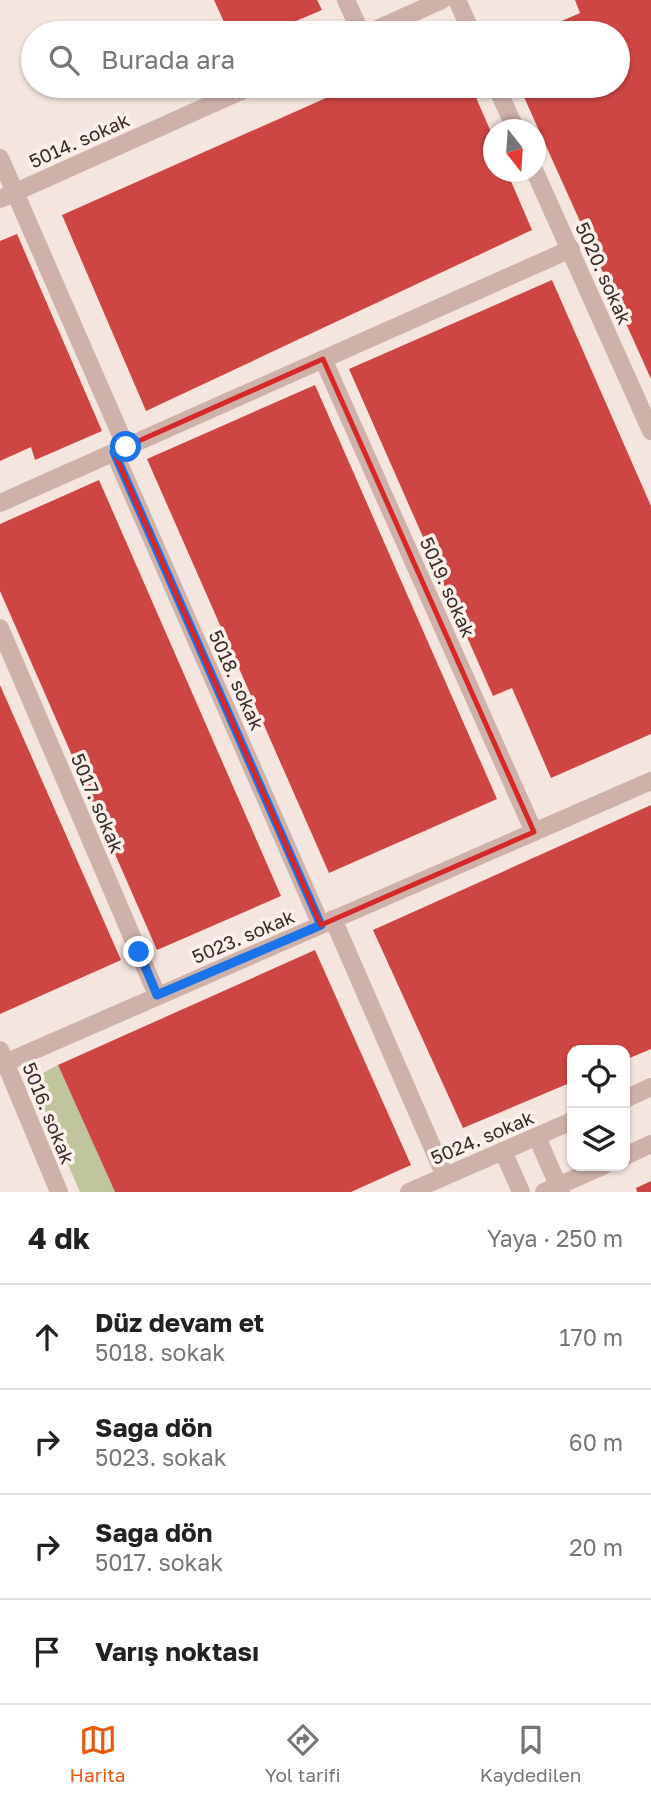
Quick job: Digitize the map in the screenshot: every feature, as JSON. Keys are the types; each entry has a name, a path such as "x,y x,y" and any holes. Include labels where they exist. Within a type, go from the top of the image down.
{"street":[{"path":"346,0 356,21"},
{"path":"396,21 442,0"},
{"path":"457,0 467,21"},
{"name":"5014. sokak","path":"7,195 224,98"},
{"path":"501,98 511,119"},
{"name":"5018. sokak","path":"0,158 7,195 327,922 446,1176"},
{"name":"5020. sokak","path":"540,182 645,399 651,431"},
{"path":"0,503 571,249"},
{"name":"5019. sokak","path":"323,359 534,832"},
{"name":"5017. sokak","path":"0,628 157,995"},
{"name":"5023. sokak","path":"3,1057 157,995 651,781"},
{"name":"5016. sokak","path":"3,1057 59,1192"},
{"path":"630,1097 651,1087"},
{"name":"5024. sokak","path":"409,1192 567,1123"},
{"path":"537,1137 554,1190 593,1171"},
{"path":"630,1154 651,1144"},
{"path":"503,1151 520,1192"}],"highlighted area":[{"path":"323,359 534,832 321,925 114,452"}],"green space":[{"path":"58,1065 115,1192 80,1192 31,1079"}],"building":[{"path":"214,0 317,0 322,10 296,21 224,21"},
{"path":"575,0 651,0 651,379 546,146 546,119 534,119 524,98 630,98 630,21 562,21 580,13"},
{"path":"326,98 476,98 485,119 483,119 483,182 511,182 532,230 146,411 62,215"},
{"path":"17,234 102,431 35,460 31,447 0,461 0,241"},
{"path":"552,280 651,506 651,734 551,778 512,688 493,696 349,369"},
{"path":"315,385 497,799 329,873 147,459"},
{"path":"99,480 281,896 157,950 0,591 0,524"},
{"path":"0,685 121,960 0,1014"},
{"path":"651,805 651,1049 630,1058 630,1045 567,1045 567,1084 463,1128 373,930"},
{"path":"315,950 411,1165 351,1192 115,1192 58,1065"},
{"path":"651,1181 651,1192 637,1192 636,1188"}],"route":[{"path":"126,447 114,452 321,925 157,995 139,952"}]}
